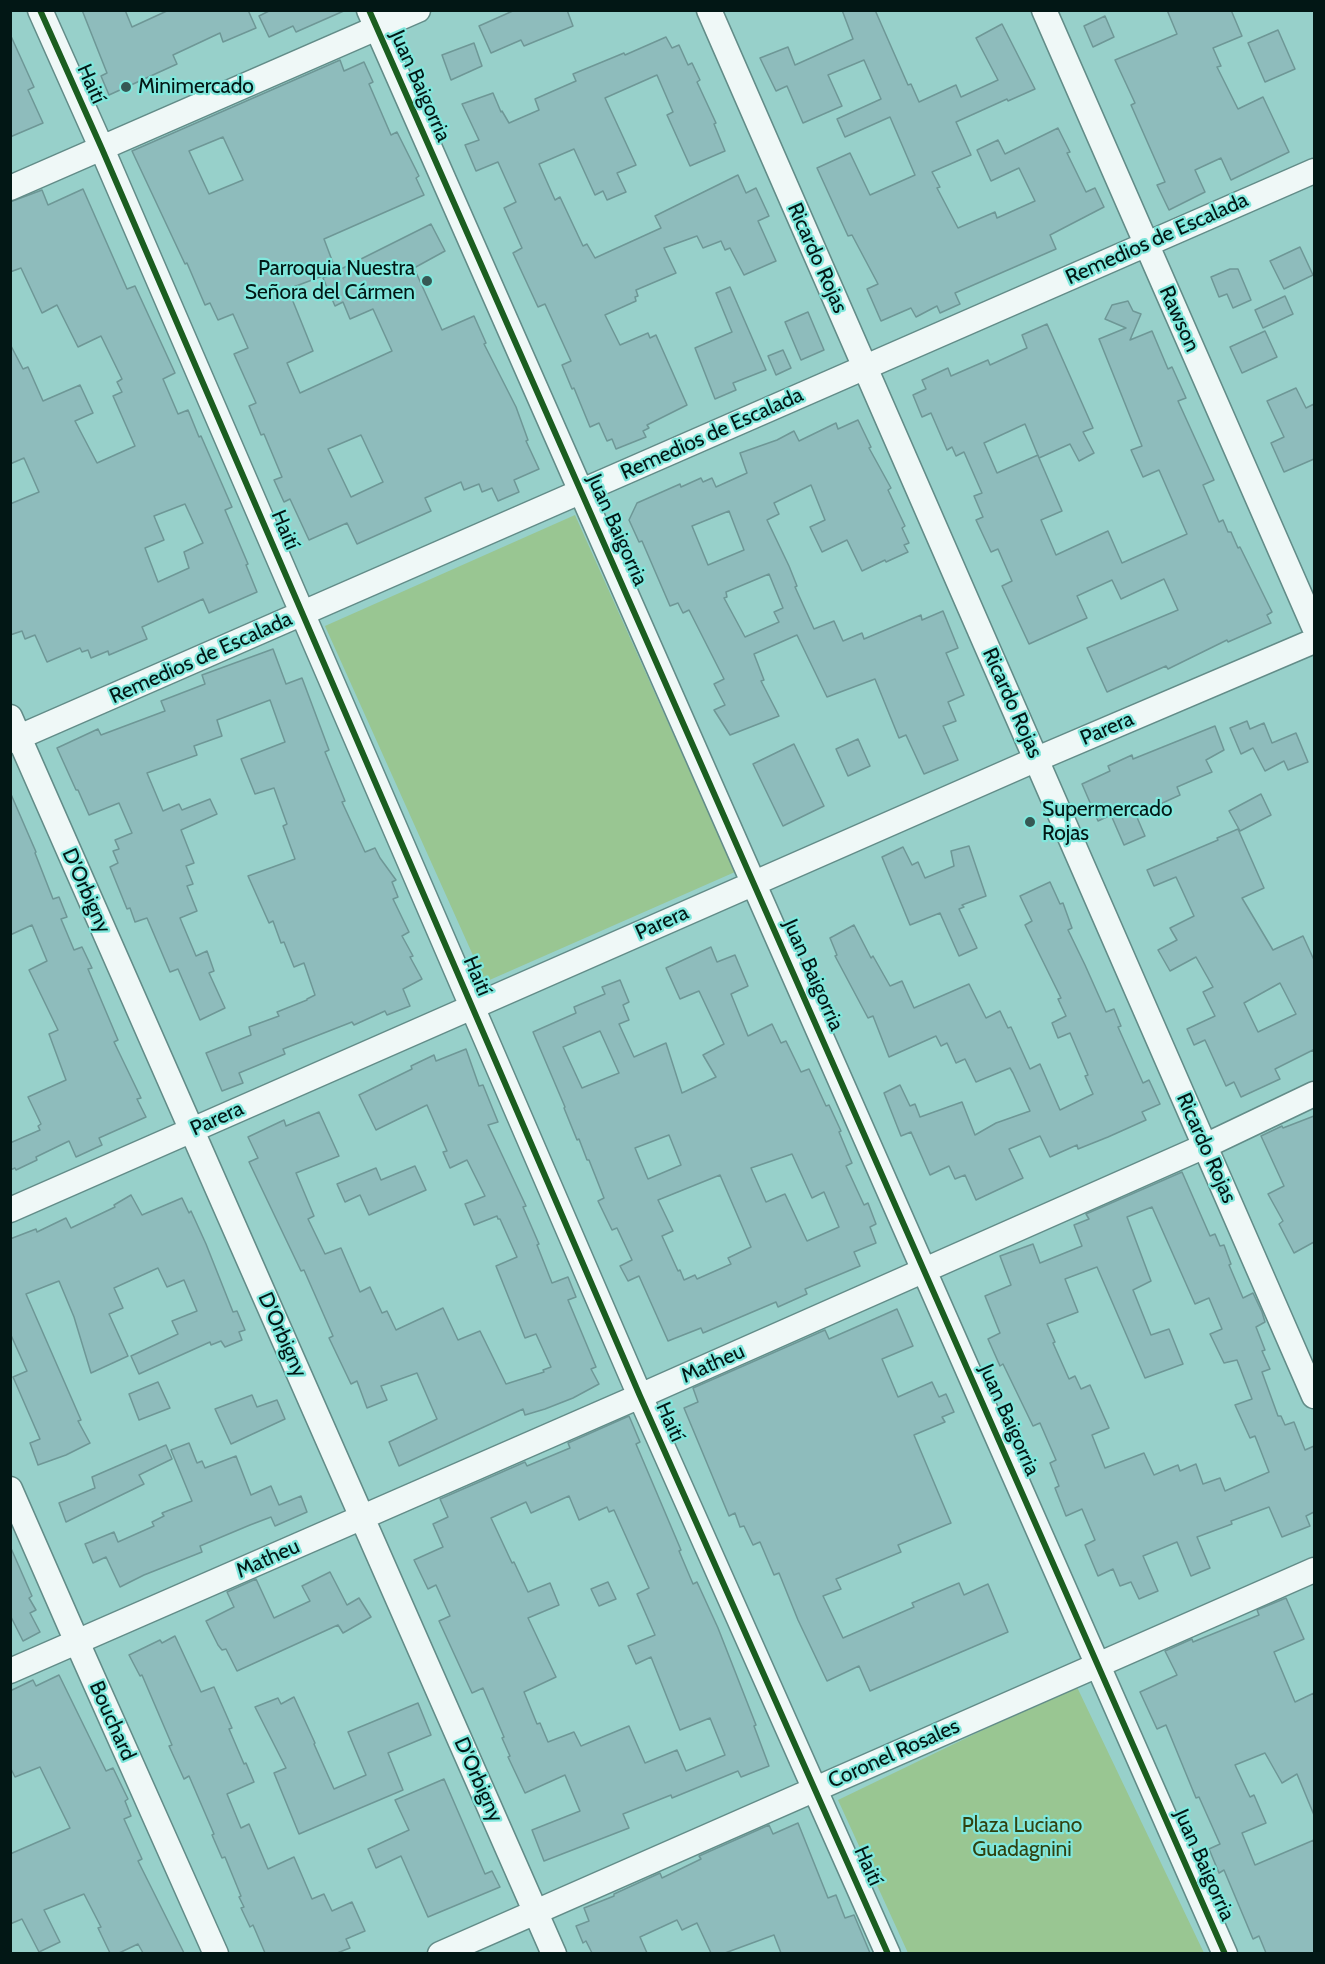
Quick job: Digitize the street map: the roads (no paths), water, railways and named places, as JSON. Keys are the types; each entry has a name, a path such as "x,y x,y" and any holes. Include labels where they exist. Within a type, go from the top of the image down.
{"street":[{"name":"Haití","path":"40,10 102,148 640,1396 888,1953"},
{"path":"10,188 102,148 373,19 418,10"},
{"name":"Ricardo Rojas","path":"709,10 1314,1396"},
{"name":"Rawson","path":"1044,10 1314,627"},
{"name":"Juan Baigorria","path":"373,19 1225,1953"},
{"name":"Remedios de Escalada","path":"13,732 303,613 1314,171"},
{"name":"Parera","path":"10,1210 1037,759 1314,641"},
{"name":"D'Orbigny","path":"13,732 192,1130 554,1953"},
{"name":"Matheu","path":"10,1671 925,1270 1205,1146 1314,1094"},
{"name":"Bouchard","path":"10,1489 216,1953"},
{"name":"Coronel Rosales","path":"440,1953 1314,1570"}],"place":[{"name":"Minimercado","path":"126,87"},
{"name":"Parroquia Nuestra Señora del Cármen","path":"427,281"},
{"name":"Supermercado Rojas","path":"1030,822"}],"park label":[{"name":"Plaza Luciano Guadagnini","path":"1022,1838"}]}
